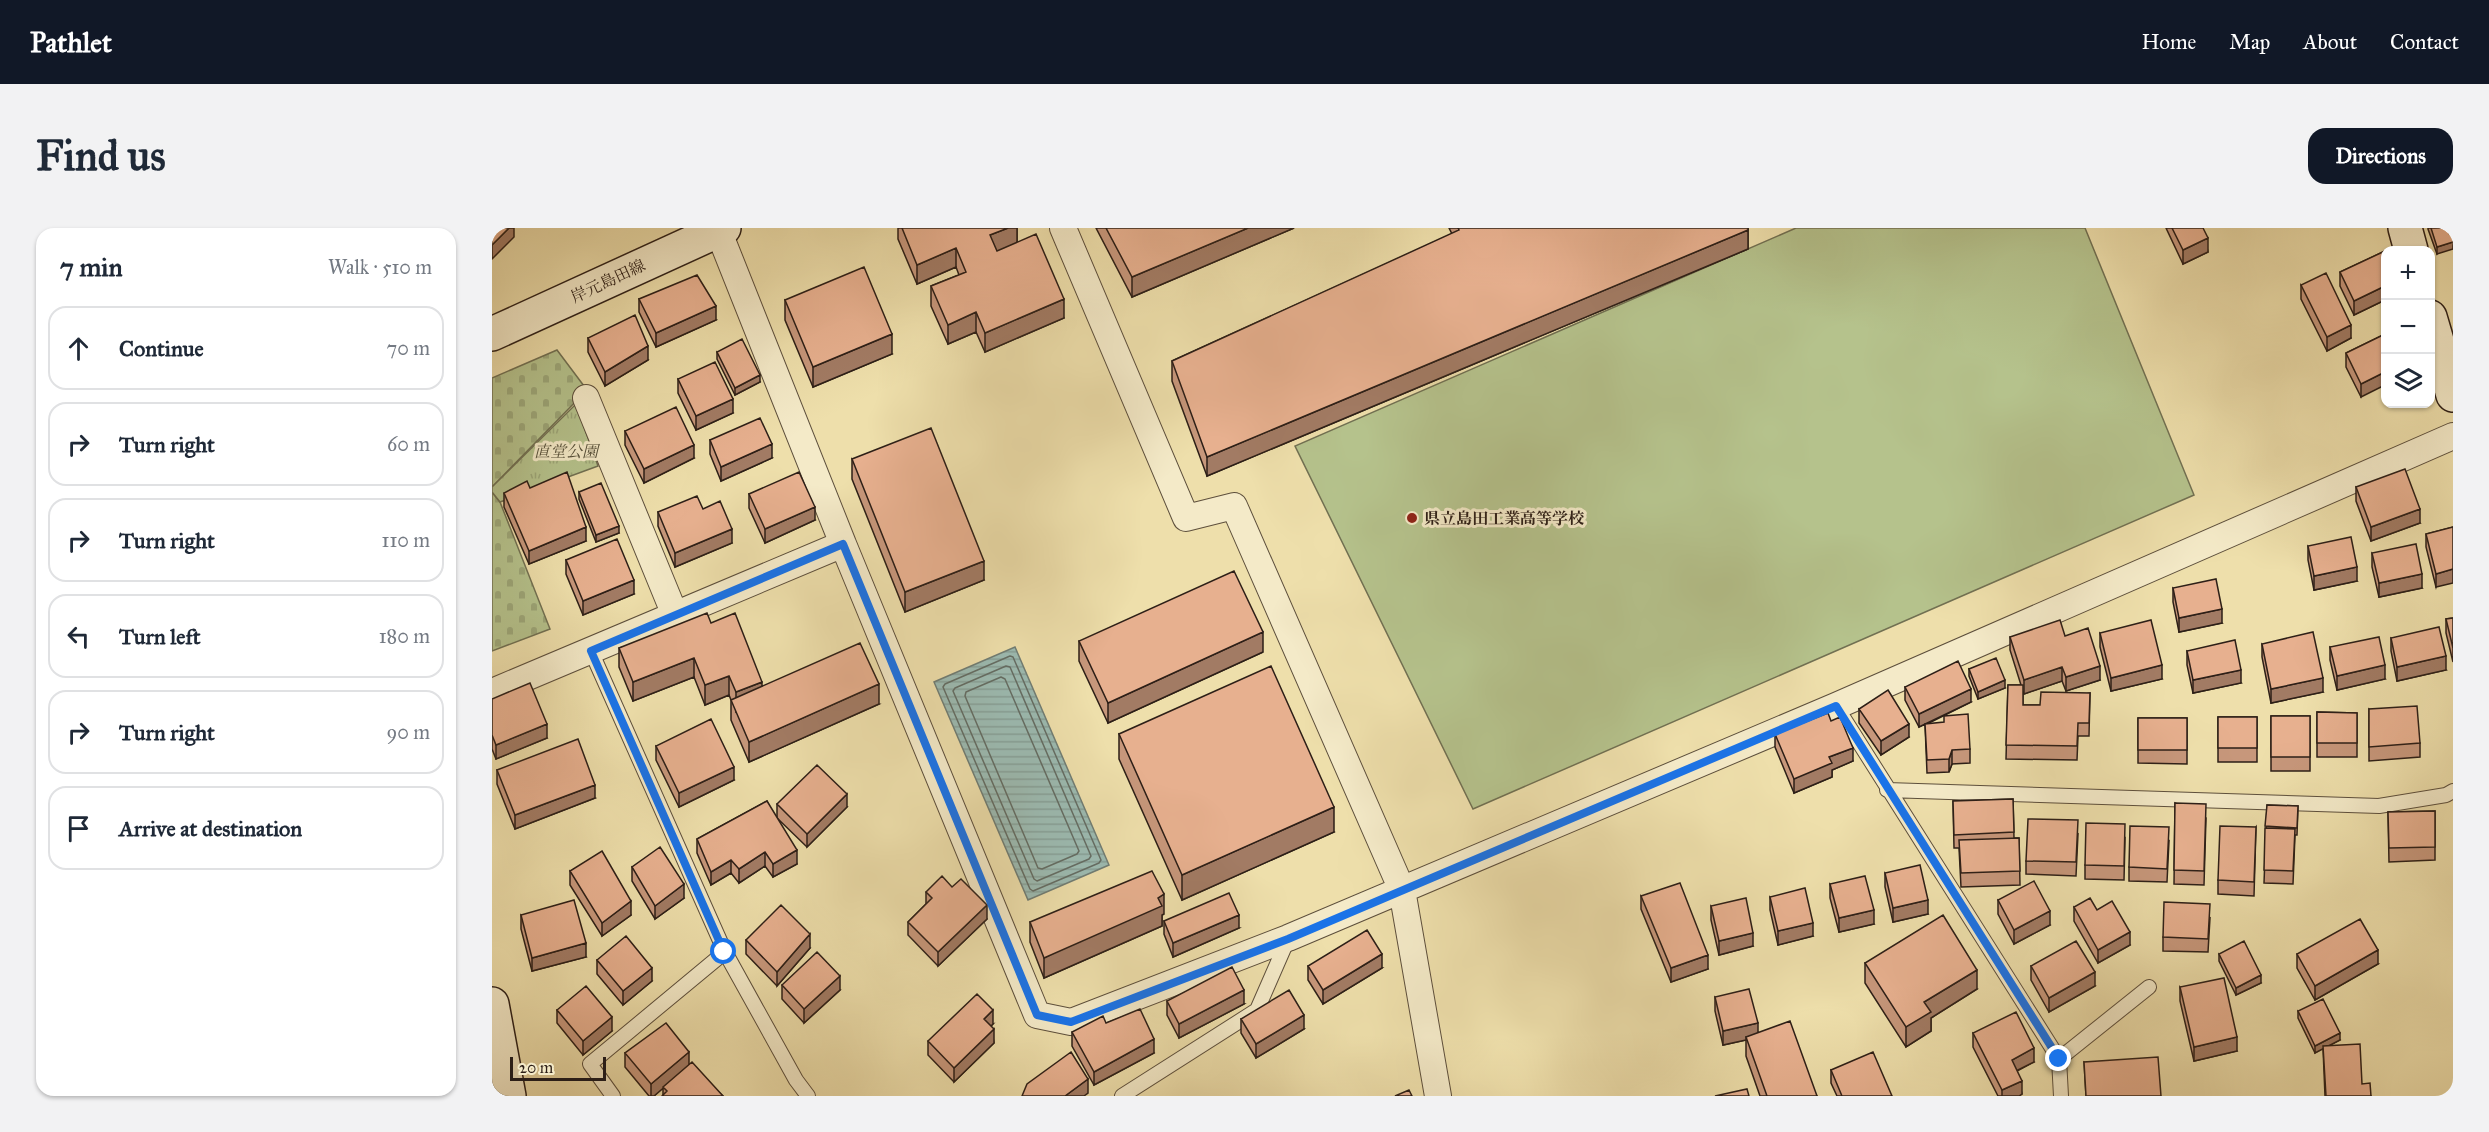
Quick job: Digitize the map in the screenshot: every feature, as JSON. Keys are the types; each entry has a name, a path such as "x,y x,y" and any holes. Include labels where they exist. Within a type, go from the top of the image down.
{"street":[{"path":"1063,228 1186,518 1234,506 1402,890 1438,1096"},
{"path":"2405,228 2410,246"},
{"path":"721,229 843,544 1037,1015 1071,1022 1288,939 1836,706 2453,436"},
{"name":"岸元島田線","path":"492,334 721,229"},
{"path":"2435,334 2453,395"},
{"path":"586,398 675,615"},
{"path":"492,692 843,544"},
{"path":"492,1004 509,1096"}],"lane":[{"path":"591,651 724,952 796,1080 808,1096"},
{"path":"1836,706 2059,1059 2061,1096"},
{"path":"1887,790 2379,806 2446,795 2453,791"},
{"path":"1122,1096 1257,1010 1288,939"},
{"path":"613,1096 590,1064 724,952"},
{"path":"2059,1059 2149,987"}],"green space":[{"path":"1796,228 2085,228 2194,495 1473,809 1295,446"},
{"path":"557,350 587,390 492,487 492,378"},
{"name":"直堂公園","path":"576,404 598,466 500,502 492,492 492,487"},
{"path":"492,492 500,502 550,629 492,651"}],"water":[{"path":"1015,647 1109,865 1028,900 934,682"}],"building":[{"path":"492,228 509,228 492,245"},
{"path":"902,228 1008,228 990,235 997,251 1036,234 1064,299 985,333 976,312 948,325 931,286 966,272 956,248 917,265"},
{"path":"1106,228 1248,228 1132,277"},
{"path":"1458,228 1748,228 1748,230 1207,457 1172,361 1459,230"},
{"path":"2172,228 2203,228 2208,238 2183,250"},
{"path":"2431,228 2453,228 2453,242 2437,247"},
{"path":"2381,253 2381,288 2354,301 2340,272"},
{"path":"864,267 892,334 813,367 785,300"},
{"path":"2326,273 2351,325 2327,337 2301,285"},
{"path":"697,275 716,306 656,333 639,299"},
{"path":"635,315 648,346 605,372 588,338"},
{"path":"2381,336 2381,374 2361,384 2346,353"},
{"path":"742,339 760,375 735,388 717,352"},
{"path":"715,362 733,399 696,416 678,379"},
{"path":"676,407 694,445 644,469 625,431"},
{"path":"760,418 772,444 721,467 710,440"},
{"path":"931,428 984,561 905,592 852,459"},
{"path":"2405,469 2420,509 2371,527 2356,487"},
{"path":"567,472 586,527 529,551 504,493 527,481 530,488"},
{"path":"799,472 815,507 765,529 749,494"},
{"path":"601,483 619,526 596,535 579,492"},
{"path":"697,496 703,509 720,501 732,529 675,553 658,512"},
{"path":"2453,527 2453,569 2436,574 2426,534"},
{"path":"2351,537 2357,567 2314,576 2308,546"},
{"path":"617,539 634,580 583,601 566,560"},
{"path":"2416,544 2422,574 2379,583 2372,553"},
{"path":"1234,571 1263,632 1108,703 1079,641"},
{"path":"2216,579 2222,609 2179,618 2173,588"},
{"path":"707,613 711,623 735,613 762,682 736,692 729,676 705,685 694,658 633,682 619,648"},
{"path":"2453,618 2453,648 2446,619"},
{"path":"2060,620 2065,636 2088,628 2100,666 2066,677 2062,667 2024,680 2010,637"},
{"path":"2151,620 2162,665 2111,678 2100,633"},
{"path":"2439,627 2446,656 2397,667 2391,638"},
{"path":"2313,632 2323,678 2271,689 2262,644"},
{"path":"2379,637 2385,665 2337,676 2330,647"},
{"path":"2235,640 2241,670 2193,680 2187,651"},
{"path":"860,643 879,684 749,742 731,700"},
{"path":"1996,658 2005,680 1978,692 1969,669"},
{"path":"1958,661 1971,689 1919,714 1905,687"},
{"path":"1271,666 1334,807 1182,875 1119,734"},
{"path":"530,683 547,724 496,745 492,735 492,699"},
{"path":"2008,685 2023,685 2023,705 2040,705 2041,692 2090,693 2089,723 2078,723 2077,746 2006,745"},
{"path":"1888,690 1909,724 1881,741 1859,709"},
{"path":"2417,706 2420,743 2369,747 2369,709"},
{"path":"2317,712 2357,713 2357,743 2317,743"},
{"path":"1828,713 1831,721 1840,717 1853,748 1829,757 1832,763 1794,779 1775,734"},
{"path":"1968,714 1970,749 1952,750 1949,759 1927,760 1925,724 1944,722 1944,716"},
{"path":"2271,716 2310,716 2310,757 2271,757"},
{"path":"2218,717 2257,717 2257,748 2218,748"},
{"path":"2138,718 2187,718 2187,750 2138,750"},
{"path":"711,719 734,767 679,793 656,746"},
{"path":"578,739 595,785 515,815 497,770"},
{"path":"817,765 847,794 807,834 777,804"},
{"path":"2013,799 2014,832 1954,835 1953,801"},
{"path":"767,801 797,850 773,864 765,852 739,869 731,860 711,872 697,839"},
{"path":"2175,803 2206,804 2204,871 2174,870"},
{"path":"2267,805 2298,806 2297,828 2265,826"},
{"path":"2435,811 2435,847 2389,848 2388,812"},
{"path":"2028,819 2078,820 2076,862 2026,861"},
{"path":"2086,823 2125,824 2124,866 2085,865"},
{"path":"2130,826 2169,827 2167,869 2129,867"},
{"path":"2220,826 2256,827 2254,882 2218,880"},
{"path":"2265,828 2295,829 2293,871 2264,870"},
{"path":"2019,838 2020,871 1961,873 1959,840"},
{"path":"660,847 684,884 655,906 632,867"},
{"path":"602,851 631,901 602,923 570,871"},
{"path":"1920,865 1928,900 1893,908 1885,873"},
{"path":"1152,871 1164,894 1158,898 1162,906 1044,958 1030,922"},
{"path":"942,876 952,887 961,879 987,905 938,952 908,922 932,898 926,892"},
{"path":"1865,876 1874,910 1839,918 1830,884"},
{"path":"2034,881 2050,911 2014,930 1998,900"},
{"path":"1680,883 1708,955 1671,968 1641,896"},
{"path":"1805,888 1813,923 1778,931 1770,897"},
{"path":"1229,893 1239,915 1173,943 1164,921"},
{"path":"1746,898 1753,933 1719,941 1711,906"},
{"path":"2090,898 2097,910 2112,901 2130,932 2098,950 2074,907"},
{"path":"574,900 586,943 532,958 521,915"},
{"path":"2164,902 2210,904 2208,939 2163,937"},
{"path":"781,905 810,934 777,972 746,940"},
{"path":"1943,915 1977,970 1924,1002 1931,1012 1906,1027 1865,963"},
{"path":"2360,919 2378,950 2315,986 2297,954"},
{"path":"1367,930 1382,954 1323,990 1308,966"},
{"path":"626,936 652,968 623,991 597,960"},
{"path":"2076,941 2095,972 2049,998 2031,966"},
{"path":"2244,941 2261,975 2236,988 2219,954"},
{"path":"817,952 840,976 804,1009 782,985"},
{"path":"1232,967 1244,990 1179,1024 1167,1001"},
{"path":"2224,978 2237,1037 2194,1047 2180,987"},
{"path":"586,986 612,1017 583,1041 557,1010"},
{"path":"1749,989 1758,1023 1723,1031 1715,997"},
{"path":"1289,990 1304,1015 1256,1044 1241,1019"},
{"path":"977,994 993,1010 984,1019 994,1029 954,1068 928,1041"},
{"path":"2323,999 2340,1033 2315,1046 2298,1011"},
{"path":"1140,1009 1154,1039 1094,1072 1072,1032 1103,1016 1106,1023"},
{"path":"2016,1012 2034,1048 2012,1060 2022,1081 2002,1090 1973,1033"},
{"path":"1790,1021 1817,1096 1767,1096 1746,1037"},
{"path":"666,1023 689,1052 651,1084 625,1053"},
{"path":"2360,1044 2362,1084 2370,1083 2371,1096 2326,1096 2323,1046"},
{"path":"1071,1052 1088,1079 1065,1096 1022,1096 1027,1084"},
{"path":"1873,1052 1892,1096 1842,1096 1831,1070"},
{"path":"2158,1057 2161,1096 2086,1096 2084,1062"},
{"path":"692,1062 723,1096 662,1096 667,1091 663,1087"},
{"path":"1747,1089 1749,1096 1715,1096"},
{"path":"1409,1090 1412,1096 1395,1096"}],"place":[{"name":"県立島田工業高等学校","path":"1412,518"}],"route":[{"path":"724,952 591,651 843,544 1037,1015 1071,1022 1288,939 1836,706 2059,1059"}]}
